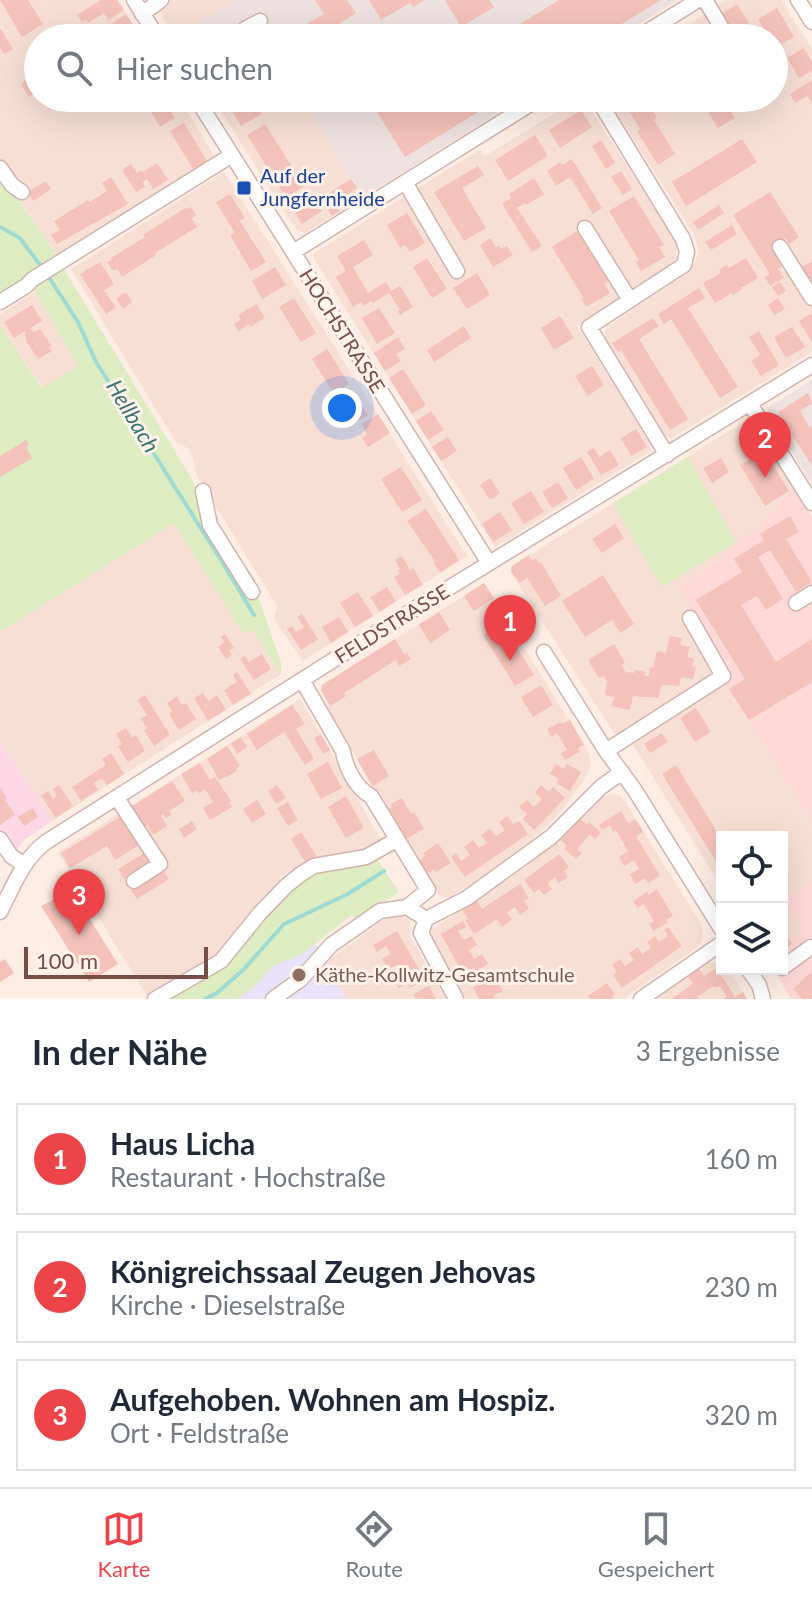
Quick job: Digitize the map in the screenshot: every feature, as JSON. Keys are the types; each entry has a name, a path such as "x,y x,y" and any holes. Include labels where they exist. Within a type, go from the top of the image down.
{"street":[{"path":"134,0 149,24"},
{"path":"142,14 161,0"},
{"path":"659,24 698,0"},
{"path":"705,0 720,24"},
{"path":"798,0 812,22"},
{"path":"254,24 260,21"},
{"name":"HOCHSTRASSE","path":"205,112 489,563"},
{"path":"293,252 518,112"},
{"path":"606,112 683,239 687,252 684,265 589,327 667,455"},
{"path":"0,302 232,155"},
{"path":"0,168 12,185 22,192"},
{"path":"405,182 457,271"},
{"path":"585,228 630,300"},
{"path":"780,247 812,298"},
{"name":"FELDSTRASSE","path":"0,912 25,865 38,848 489,563 811,369"},
{"path":"750,404 812,503"},
{"path":"203,491 210,525 252,592"},
{"path":"796,603 812,593"},
{"path":"606,751 723,676 690,618"},
{"path":"544,652 716,921"},
{"path":"273,999 301,979 331,945 380,911 407,907 428,890 371,796 363,793 302,680"},
{"path":"456,999 421,933 426,919 467,898 551,837 601,787 622,772"},
{"path":"117,798 160,864 134,881"},
{"path":"0,839 11,856 25,865"},
{"path":"155,999 221,961 260,913 301,874 314,866 366,857 396,840"},
{"path":"407,907 426,919"},
{"path":"641,999 716,947"},
{"path":"788,964 811,947"},
{"path":"775,999 761,992 777,975"}],"shaded area":[{"path":"0,0 118,0 133,24 24,24 24,112 188,112 215,157 57,256 10,186 16,183 0,158"},
{"path":"151,0 235,0 198,24 167,24"},
{"path":"235,0 678,0 639,24 198,24"},
{"path":"726,0 781,0 812,49 812,352 670,439 665,436 606,343 605,332 607,327 691,271 698,247 693,233 616,112 788,112 788,24 689,24"},
{"path":"221,112 310,112 364,197 305,233 297,231"},
{"path":"310,112 500,112 364,197"},
{"path":"557,112 592,112 677,246 676,259 669,266 577,326 651,445 651,451 495,547 313,257 313,254 474,153 480,150 485,156"},
{"path":"224,172 467,556 303,661 274,619 277,606 196,474 189,449 176,442 71,269"},
{"path":"35,292 79,366 43,388 0,325 0,314"},
{"path":"812,380 812,484 768,411 769,407"},
{"path":"742,423 755,428 794,488 717,562 680,588 736,677 726,684 812,822 812,881 788,896 788,831 716,831 716,878 625,732 616,736 510,571 512,566"},
{"path":"794,488 812,517 812,822 725,683 735,677 680,588 717,562"},
{"path":"174,523 242,632 253,631 281,674 52,821 0,740 0,632"},
{"path":"484,583 587,749 590,768 563,809 541,832 449,898 440,896 404,840 327,707 329,705 321,690 322,685"},
{"path":"300,699 383,843 365,853 300,865 279,877 280,880 256,904 220,953 149,999 58,852"},
{"path":"0,741 52,821 25,839 7,861 0,850"},
{"path":"612,794 624,800 702,926 701,943 624,999 466,999 430,936 432,929 526,867 560,839 601,798"},
{"path":"812,881 812,999 791,999 777,975 788,975 788,948 793,945 790,939 802,931 788,907 788,896"},
{"path":"788,907 802,931 788,948"},
{"path":"411,916 411,938 446,999 346,999 326,962 385,919"},
{"name":"Käthe-Kollwitz-Gesamtschule","path":"315,943 320,950 317,953 326,962 346,999 237,999 255,986 274,965 294,958"},
{"path":"716,961 716,975 732,975 748,999 655,999 701,967"}],"green space":[{"path":"0,158 16,183 10,187 59,259 0,293"},
{"path":"62,266 193,481 206,525 256,590 281,663 281,674 253,631 242,632 174,523 0,632 0,325 42,388 78,366 31,284"},
{"path":"688,457 736,542 662,587 613,504"},
{"path":"376,858 399,892 358,920 352,915 302,954 274,965 255,986 237,999 158,999 208,973 261,915 314,868"}],"building":[{"path":"0,0 28,0 43,24 24,24 22,37"},
{"path":"101,0 117,0 124,10 108,20 104,13 88,23 86,20 82,22 77,15"},
{"path":"315,0 347,0 356,13 339,24 307,24 324,14"},
{"path":"369,0 425,0 413,7 410,3 381,20"},
{"path":"445,0 489,0 494,7 466,24 459,24"},
{"path":"559,0 661,0 622,24 520,24"},
{"path":"737,4 749,23 723,24 718,16"},
{"path":"777,8 786,24 761,24 758,19"},
{"path":"126,14 132,24 111,24"},
{"path":"788,27 794,37 788,40"},
{"path":"0,28 13,49 4,54 0,48"},
{"path":"804,48 812,62 812,71 799,78 788,57"},
{"path":"812,80 812,104 807,96 795,103 790,94"},
{"path":"151,112 171,112 175,118 160,127"},
{"path":"233,112 261,112 262,114 241,126"},
{"path":"377,112 478,112 405,157"},
{"path":"578,112 582,112 592,127 560,148 549,130"},
{"path":"630,112 653,112 657,118 654,120 675,154 658,165 637,131 640,129"},
{"path":"708,112 731,112 735,118 718,128"},
{"path":"184,123 207,161 193,169 170,131"},
{"path":"265,124 304,186 286,198 247,135"},
{"path":"535,135 548,156 508,181 495,160"},
{"path":"742,139 757,162 686,206 672,182"},
{"path":"601,140 615,163 606,169 592,146"},
{"path":"572,159 602,208 593,214 570,177 556,186 547,171 560,162 562,165"},
{"path":"157,163 168,180 153,189 147,179 143,182 145,187 136,192 122,170 131,164 137,173 143,172"},
{"path":"478,166 484,175 462,188 486,228 464,241 434,192"},
{"path":"621,171 632,189 623,195 611,177"},
{"path":"111,177 128,204 57,244 51,235 60,230 54,221 107,191 102,183"},
{"path":"534,178 544,194 517,208 542,246 532,252 502,204 511,198 509,194"},
{"path":"351,179 357,188 335,202 329,193"},
{"path":"46,181 51,189 33,201 28,192"},
{"path":"770,192 799,237 789,244 785,238 771,247 782,266 778,269 784,278 770,286 765,277 770,274 733,215"},
{"path":"230,194 245,218 240,221 266,262 251,271 230,235 235,233 216,202"},
{"path":"634,196 664,245 659,247 665,257 641,271 636,262 639,260 609,211"},
{"path":"314,198 322,211 302,224 294,210"},
{"path":"335,202 340,211 332,216 326,207"},
{"path":"719,205 724,213 698,230 693,222"},
{"path":"191,207 196,215 192,218 197,227 122,277 117,269 113,271 107,262 111,258"},
{"path":"407,213 425,243 410,252 405,245 400,248 387,225"},
{"path":"732,225 737,234 711,250 705,242"},
{"path":"577,231 608,281 604,284 610,293 586,307 552,247"},
{"path":"490,238 496,247 501,249 507,246 513,255 493,267 480,245"},
{"path":"364,240 373,255 353,267 368,293 386,282 391,291 400,286 413,307 400,315 389,293 373,303 363,306 361,302 353,307 336,277 346,271 337,256"},
{"path":"427,258 447,289 432,298 413,267"},
{"path":"746,258 758,278 715,303 703,283 721,273 719,270 723,267 727,265 729,268"},
{"path":"812,261 812,288 800,268"},
{"path":"100,262 114,284 104,290 116,308 106,314 80,274"},
{"path":"275,267 286,285 262,299 252,281"},
{"path":"477,273 490,295 467,309 453,288"},
{"path":"780,282 786,291 778,296 772,287"},
{"path":"699,288 705,298 688,308 738,387 720,398 671,319 664,324 658,314"},
{"path":"126,292 132,302 123,309 116,299"},
{"path":"294,298 316,333 301,342 279,307"},
{"path":"778,298 785,309 774,315 768,305"},
{"path":"257,304 265,318 238,331 234,324 241,320 238,315"},
{"path":"32,305 42,321 30,328 34,332 40,329 52,351 38,359 26,341 25,331 14,338 4,322"},
{"path":"379,308 395,333 377,344 362,318"},
{"path":"812,313 812,342 799,321"},
{"path":"560,316 574,338 554,350 541,328"},
{"path":"653,318 659,326 639,339 688,419 670,430 621,350 618,352 612,343"},
{"path":"464,326 471,338 434,362 427,350"},
{"path":"792,327 805,347 786,358 774,337"},
{"path":"759,331 779,365 761,376 751,361 760,355 749,337"},
{"path":"398,337 405,349 396,354 401,361 385,371 374,353"},
{"path":"327,349 349,384 334,394 312,359"},
{"path":"592,366 604,385 588,396 575,376"},
{"path":"403,369 426,405 412,414 389,378"},
{"path":"808,393 812,403 800,411 812,427 812,466 778,412"},
{"path":"357,398 368,415 353,424 348,415 338,421 333,412"},
{"path":"431,411 444,430 428,440 416,421"},
{"path":"378,414 390,433 368,447 362,438 367,435 362,424"},
{"path":"636,429 647,447 631,456 621,438"},
{"path":"448,437 457,451 441,461 432,447"},
{"path":"26,440 32,458 0,477 0,456"},
{"path":"594,448 599,457 610,450 619,465 601,475 587,452"},
{"path":"764,451 789,491 765,506 740,465"},
{"path":"581,457 594,479 576,490 563,468"},
{"path":"721,458 729,472 712,483 703,468"},
{"path":"401,467 422,500 402,512 381,479"},
{"path":"490,478 500,493 490,500 480,485"},
{"path":"558,482 568,498 552,508 542,492"},
{"path":"531,491 544,512 524,524 511,503"},
{"path":"426,509 459,560 440,573 407,521"},
{"path":"500,512 512,530 493,542 482,524"},
{"path":"790,516 799,532 786,539 812,582 796,592 770,550 758,557 783,599 766,610 757,596 741,605 776,662 812,639 812,682 749,720 729,689 745,679 696,600 742,572 734,559 764,540 760,534"},
{"path":"615,524 624,538 602,553 592,539"},
{"path":"529,555 532,561 536,558 541,562 561,596 545,606 527,578 519,583 511,571 512,566"},
{"path":"402,556 423,585 405,595 394,577 400,574 395,560"},
{"path":"603,575 634,624 620,633 612,620 585,637 562,601"},
{"path":"484,583 494,598 474,611 464,596"},
{"path":"387,587 396,601 380,612 370,597"},
{"path":"358,592 373,616 355,627 340,603"},
{"path":"439,612 450,630 430,643 419,625"},
{"path":"302,614 318,639 301,650 287,629 292,626 296,632 304,627 297,617"},
{"path":"339,617 348,632 331,643 322,627"},
{"path":"502,622 534,675 515,686 483,635"},
{"path":"225,634 234,648 229,651 232,655 226,659 218,647 224,642 221,637"},
{"path":"670,636 682,638 680,645 690,647 687,657 694,659 692,666 696,667 693,679 681,677 679,686 661,685 658,698 633,696 630,710 611,706 615,697 605,695 607,681 604,676 599,678 588,660 614,644 625,663 621,665 626,673 634,673 635,670 649,676 657,651 666,653"},
{"path":"395,639 411,659 399,666 396,660 344,693 346,696 330,706 321,690 322,685"},
{"path":"262,654 271,669 254,680 240,659 245,656 249,662"},
{"path":"237,672 251,694 233,705 224,690 237,682 233,675"},
{"path":"541,685 553,705 533,717 521,697"},
{"path":"203,693 208,701 217,695 226,710 208,721 194,698"},
{"path":"145,695 170,735 154,746 141,719 147,715 137,700"},
{"path":"177,696 182,705 186,703 196,719 179,730 169,714 172,711 167,703"},
{"path":"292,705 305,724 296,729 314,759 305,765 284,732 257,750 247,734"},
{"path":"696,708 711,732 695,742 680,718"},
{"path":"570,720 584,745 578,748 580,752 565,760 561,753 567,750 557,733 551,737 547,729"},
{"path":"126,728 132,738 136,735 145,751 128,762 118,746 122,744 116,734"},
{"path":"662,733 668,742 650,753 644,744"},
{"path":"321,734 330,750 323,754 314,738"},
{"path":"241,737 247,747 237,754 231,743"},
{"path":"227,746 240,766 237,771 219,780 207,759"},
{"path":"374,750 389,776 372,786 357,759"},
{"path":"111,753 124,774 107,785 102,778 94,783 98,790 81,801 72,787 106,765 102,759"},
{"path":"328,762 342,788 321,799 307,774"},
{"path":"200,763 210,780 215,777 231,801 232,807 210,820 203,808 213,802 205,789 192,793 181,774"},
{"path":"556,764 564,769 567,764 581,772 570,791 556,783 559,779 550,774"},
{"path":"676,765 716,831 716,861 662,774"},
{"path":"172,781 185,801 169,811 172,815 166,818 163,814 161,816 167,826 153,835 147,825 141,828 129,808"},
{"path":"59,785 73,806 56,818 41,796 48,791 53,799 57,796 53,789"},
{"path":"277,785 286,798 276,804 268,791"},
{"path":"541,785 549,792 553,787 565,798 534,830 523,819 527,814 519,807 527,800 534,807 542,799 535,792"},
{"path":"0,787 15,815 0,825"},
{"path":"346,796 364,828 346,838 328,807"},
{"path":"402,798 424,829 404,840 386,810"},
{"path":"257,800 266,814 252,823 243,809"},
{"path":"288,802 298,820 288,826 277,808"},
{"path":"33,808 38,817 24,826 18,817"},
{"path":"621,811 628,823 635,819 640,826 643,832 636,836 660,876 648,883 645,878 635,884 630,874 639,869 634,860 624,866 619,857 628,851 616,830 613,832 610,825 602,830 599,825"},
{"path":"123,815 141,844 115,860 107,846 70,868 61,853"},
{"path":"508,816 513,824 519,821 528,834 465,877 451,857 456,853 461,861 470,855 464,847 473,840 479,848 487,843 481,835 490,829 496,836 505,830 499,822"},
{"path":"580,819 587,824 589,822 601,833 595,839 590,834 577,849 582,853 576,859 564,849 567,846 561,840"},
{"path":"192,821 197,829 184,838 179,829"},
{"path":"301,832 319,860 306,863 291,839"},
{"path":"438,843 451,863 426,875 417,862 425,856 423,853"},
{"path":"146,852 152,862 124,879 118,869"},
{"path":"559,854 569,867 564,871 568,877 559,883 555,877 548,883 552,889 544,895 539,889 534,893 524,880"},
{"path":"163,870 169,879 137,899 131,890"},
{"path":"520,884 529,898 524,901 529,908 520,915 515,907 507,912 512,920 502,927 497,919 474,934 462,910 477,901 482,909"},
{"path":"70,888 118,964 89,982 41,906"},
{"path":"657,889 673,916 653,931 649,924 654,921 644,904 638,908 633,901"},
{"path":"463,921 467,927 458,931 463,940 472,936 477,945 469,950 474,959 482,954 488,964 480,969 483,974 468,983 441,934"},
{"path":"668,927 682,946 622,988 613,975 617,972 612,965 620,959 625,966 634,960 629,953 638,947 642,954 651,948 647,942 655,936 659,942 668,936 664,930"},
{"path":"397,931 425,980 410,988 407,983 399,988 393,977 401,972 397,965 388,969 382,959 391,954 386,946 377,952 373,945"},
{"path":"5,959 14,973 0,982 0,962"},
{"path":"699,969 704,976 716,969 716,975 721,975 735,997 743,992 747,999 723,999 727,997 720,986 714,986 697,997 699,999 672,999 693,984 688,976"},
{"path":"812,971 812,999 802,999 793,989"},
{"path":"486,981 489,986 498,982 503,991 493,996 495,999 479,999 473,987"},
{"path":"607,983 615,994 612,996 614,999 590,999 588,996"},
{"path":"429,986 436,999 416,999 414,994"}],"waterway":[{"name":"Hellbach","path":"0,227 20,238 43,269"},
{"name":"Hellbach","path":"48,276 78,322 96,362 254,615"},
{"name":"Hellbach","path":"205,999 217,993 244,969 284,924 346,895 384,871"}],"place":[{"name":"Auf der Jungfernheide","path":"244,188"},
{"name":"Königreichssaal Zeugen Jehovas","path":"765,478"},
{"name":"Haus Licha","path":"510,661"},
{"name":"Aufgehoben. Wohnen am Hospiz.","path":"79,935"},
{"name":"Käthe-Kollwitz-Gesamtschule","path":"299,975"}]}
